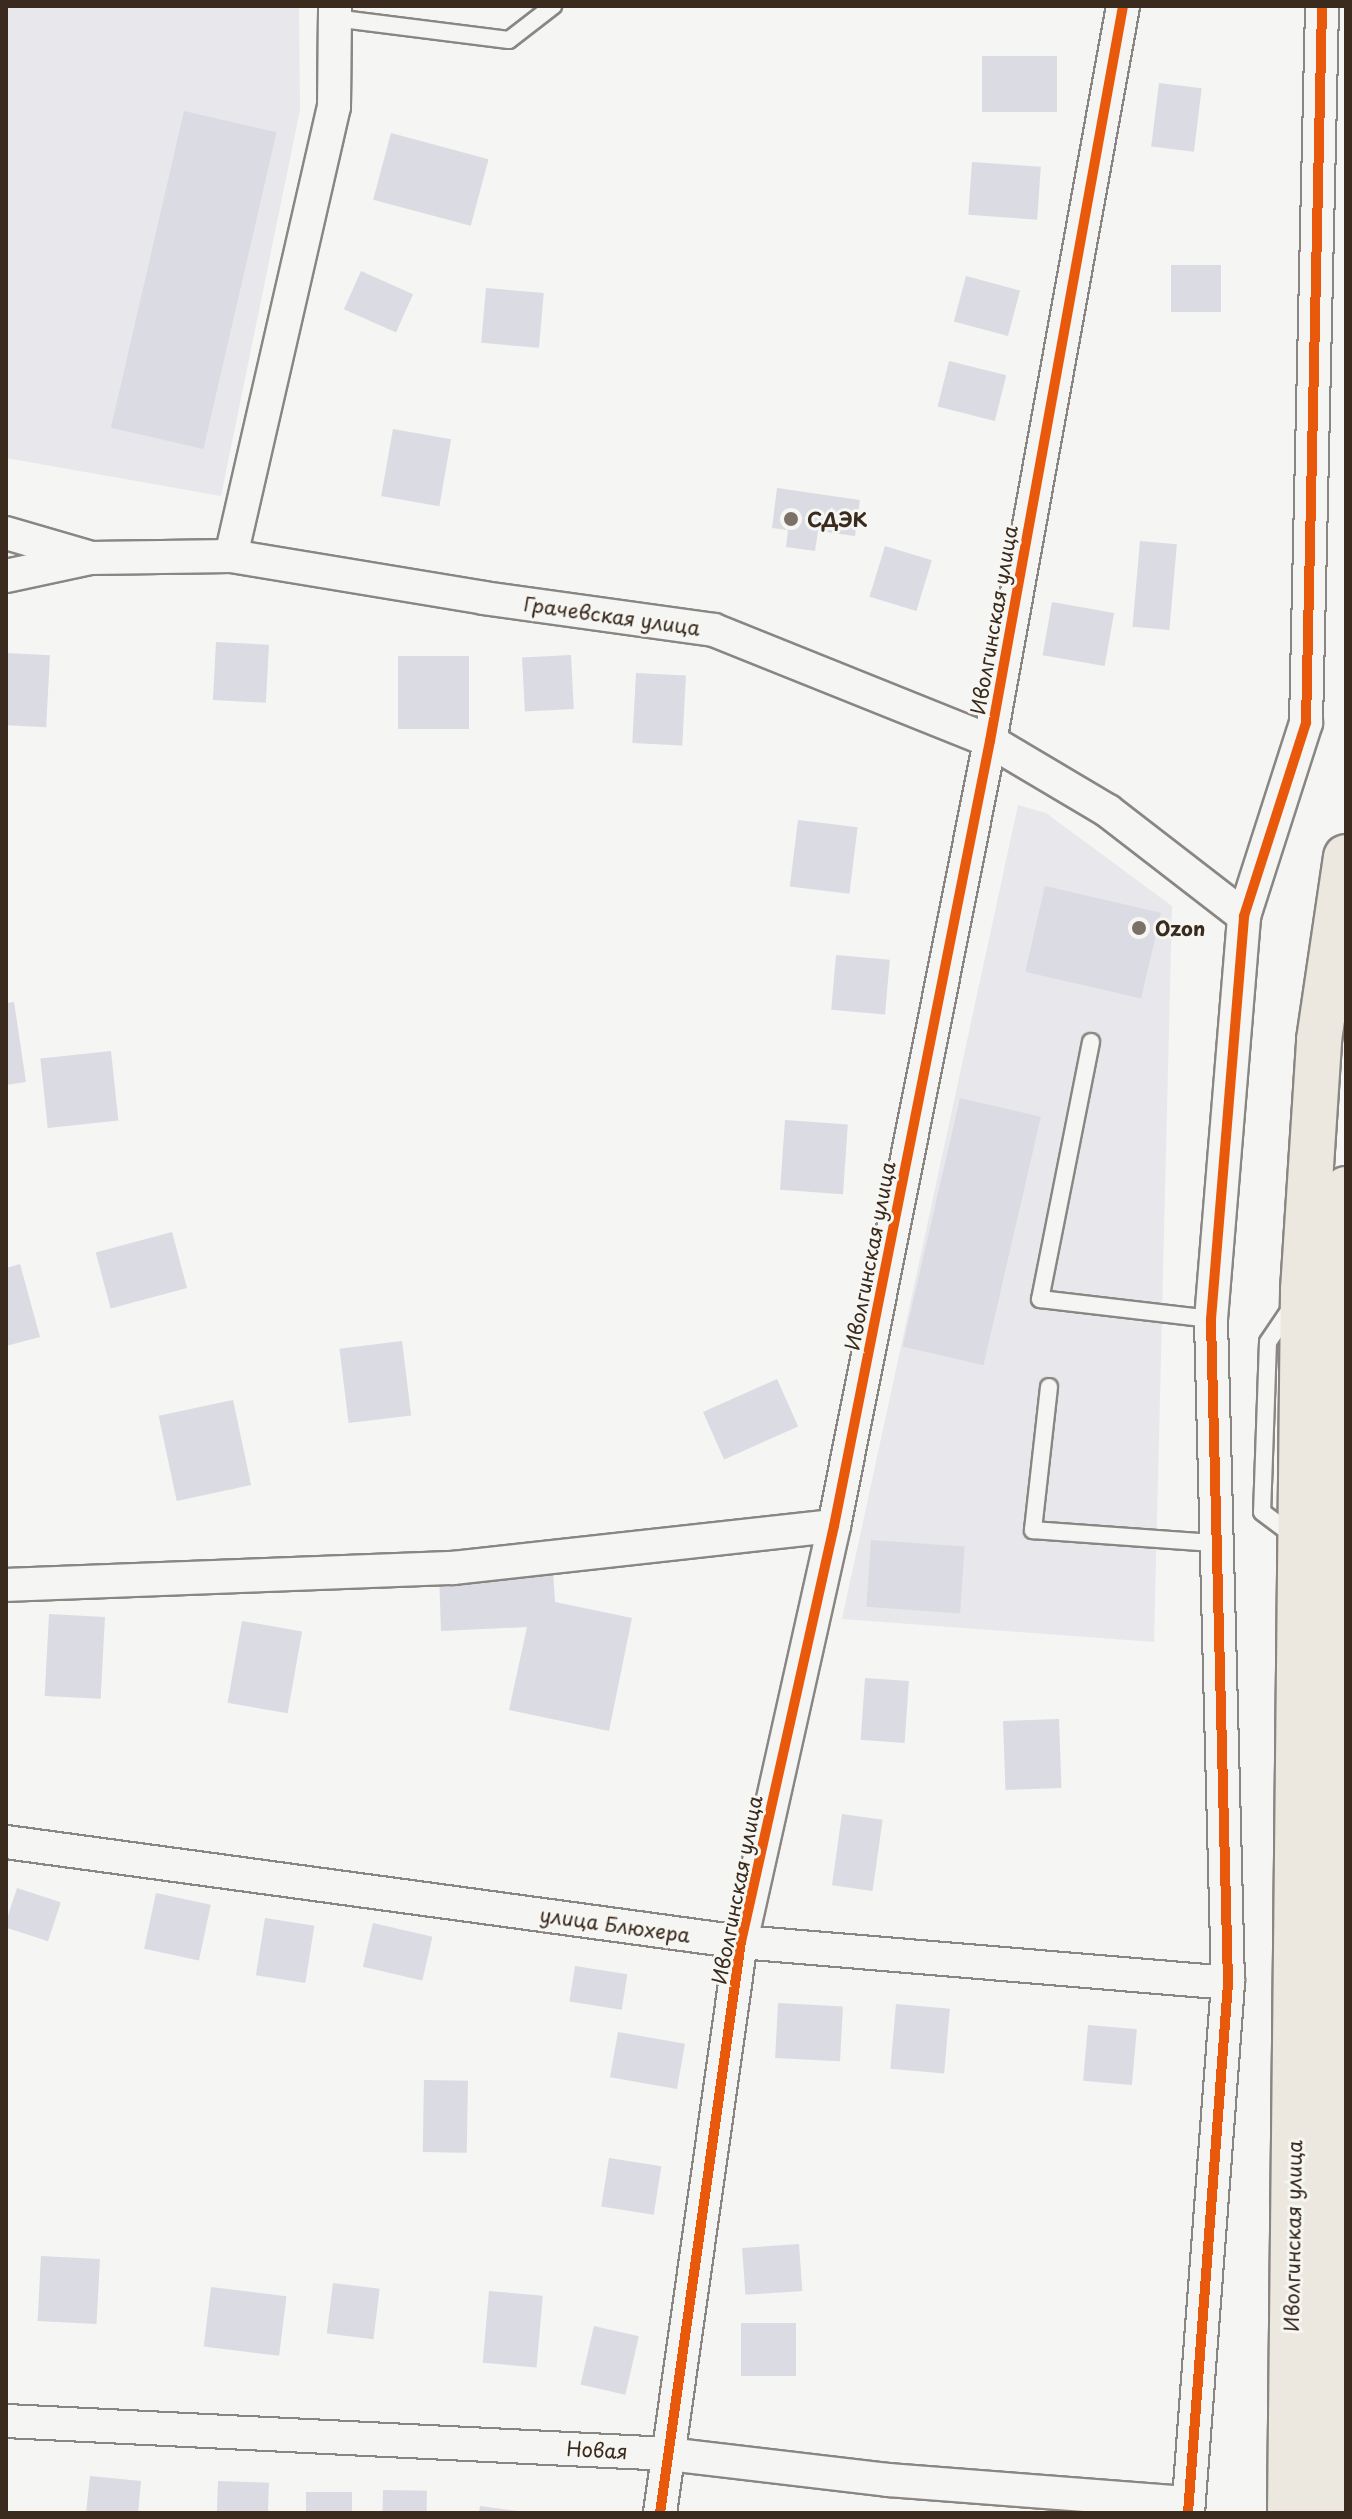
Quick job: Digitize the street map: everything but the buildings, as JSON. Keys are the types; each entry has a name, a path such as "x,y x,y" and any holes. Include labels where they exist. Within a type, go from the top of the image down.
{"main road":[{"name":"Иволгинская улица","path":"1290,2513 1303,1290 1319,1040 1346,857"},
{"name":"Иволгинская улица","path":"1329,2513 1338,2017 1342,1264 1346,1189"}],"street":[{"name":"Иволгинская улица","path":"660,2513 741,1942 834,1526 990,741 1123,6"},
{"path":"1187,2508 1228,1983 1211,1319 1244,916 1306,723 1322,6"},
{"path":"231,556 334,107 334,12"},
{"path":"6,533 91,558"},
{"name":"Грачевская улица","path":"6,576 91,558 231,556 484,598 714,630 990,741 1108,811 1244,916"},
{"path":"6,1585 453,1568 834,1526"},
{"name":"улица Блюхера","path":"6,1842 741,1942 1228,1983"},
{"name":"Новая","path":"6,2421 668,2454 888,2480 1187,2508"}],"lane":[{"path":"334,12 509,40 553,6"},
{"path":"1091,1042 1040,1299 1211,1319"},
{"path":"1049,1387 1033,1530 1216,1543"}],"shaded area":[{"path":"6,6 299,6 300,110 221,496 6,458"},
{"path":"1018,805 1046,813 1172,906 1154,1642 842,1619"}],"cycle path":[{"path":"660,2513 741,1942 834,1526 990,741 1123,6"},
{"path":"1188,2513 1228,1983 1211,1319 1244,916 1306,723 1322,6"}],"place":[{"name":"СДЭК","path":"791,519"},
{"name":"Ozon","path":"1139,928"}]}
